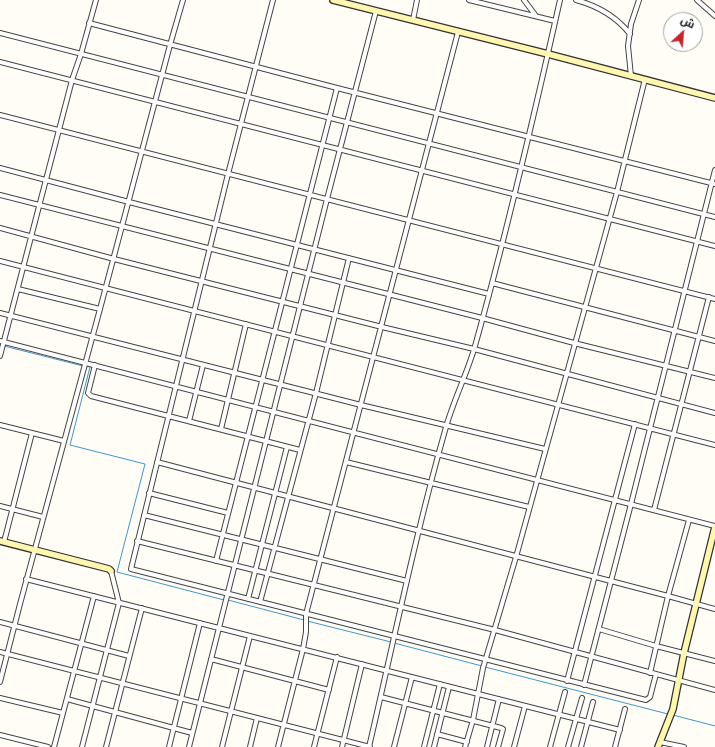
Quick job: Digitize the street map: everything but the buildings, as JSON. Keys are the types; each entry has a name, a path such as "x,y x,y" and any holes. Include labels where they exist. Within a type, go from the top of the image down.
{"street":[{"path":"0,356 2,341 11,316 72,80 96,0"},
{"path":"0,682 26,579 93,337 154,103 183,0"},
{"path":"273,0 228,174 131,567 133,570 646,700 650,697 656,674"},
{"path":"333,0 715,98"},
{"path":"413,20 417,0"},
{"path":"469,0 555,21"},
{"path":"524,0 537,16"},
{"path":"0,652 369,747 401,606 446,424 474,349 492,283 560,0"},
{"path":"576,0 593,5 608,13 621,23 630,34"},
{"path":"631,76 628,46 631,24 639,0"},
{"path":"697,0 715,16"},
{"path":"189,747 240,539 255,488 273,411 293,336 326,199 376,11"},
{"path":"89,23 436,114 713,184"},
{"path":"278,747 303,649 306,632 306,614 458,32"},
{"path":"0,33 162,76 715,217"},
{"path":"0,62 154,103 340,149 715,246"},
{"path":"465,747 483,668 516,557 557,404 617,192 645,79"},
{"path":"216,561 337,88"},
{"path":"0,115 715,299"},
{"path":"0,168 489,294"},
{"path":"584,685 631,504 696,241 713,184 715,170"},
{"path":"0,195 482,318 574,344 715,378"},
{"path":"0,228 114,259 474,349 715,413"},
{"path":"260,602 309,421 349,258"},
{"path":"0,260 106,289 276,331 715,445"},
{"path":"492,283 715,341"},
{"path":"18,289 100,309"},
{"path":"654,510 709,297"},
{"path":"0,313 361,405 446,424 545,449"},
{"path":"221,429 246,324"},
{"path":"2,341 715,526 697,605 684,653 673,709 670,720 659,744 684,747"},
{"path":"95,365 88,393 89,395 300,450"},
{"path":"189,421 204,365"},
{"path":"567,680 635,424"},
{"path":"0,425 64,441"},
{"path":"32,433 2,542 109,569 112,571 119,602 82,747"},
{"path":"248,599 287,446"},
{"path":"157,462 715,609"},
{"path":"346,462 529,507"},
{"path":"149,493 228,513"},
{"path":"0,506 43,517"},
{"path":"144,515 407,581"},
{"path":"650,672 668,596 690,520"},
{"path":"137,542 256,570 495,630 715,690"},
{"path":"26,579 620,730"},
{"path":"54,747 94,596"},
{"path":"106,747 142,608"},
{"path":"0,622 129,656"},
{"path":"169,747 200,623"},
{"path":"599,629 656,646 715,661"},
{"path":"222,747 250,636"},
{"path":"314,747 337,657"},
{"path":"210,659 329,690"},
{"path":"342,747 362,664"},
{"path":"394,747 412,678"},
{"path":"424,747 440,684"},
{"path":"434,747 449,687"},
{"path":"550,747 565,692"},
{"path":"381,696 501,728 503,729 498,747"},
{"path":"0,698 63,713"},
{"path":"568,747 582,698"},
{"path":"67,699 192,733"},
{"path":"487,747 499,699"},
{"path":"581,747 593,702"},
{"path":"514,747 525,706"},
{"path":"615,747 625,708"},
{"path":"250,747 257,718"},
{"path":"437,734 467,742"},
{"path":"0,735 48,747"},
{"path":"26,747 28,742"}],"waterway":[{"path":"4,346 83,366"},
{"path":"86,366 90,367 70,445 145,464 117,572 224,600"},
{"path":"228,600 304,620"},
{"path":"307,621 391,642"},
{"path":"394,643 482,666"},
{"path":"485,667 668,714"},
{"path":"673,715 715,726"}]}
